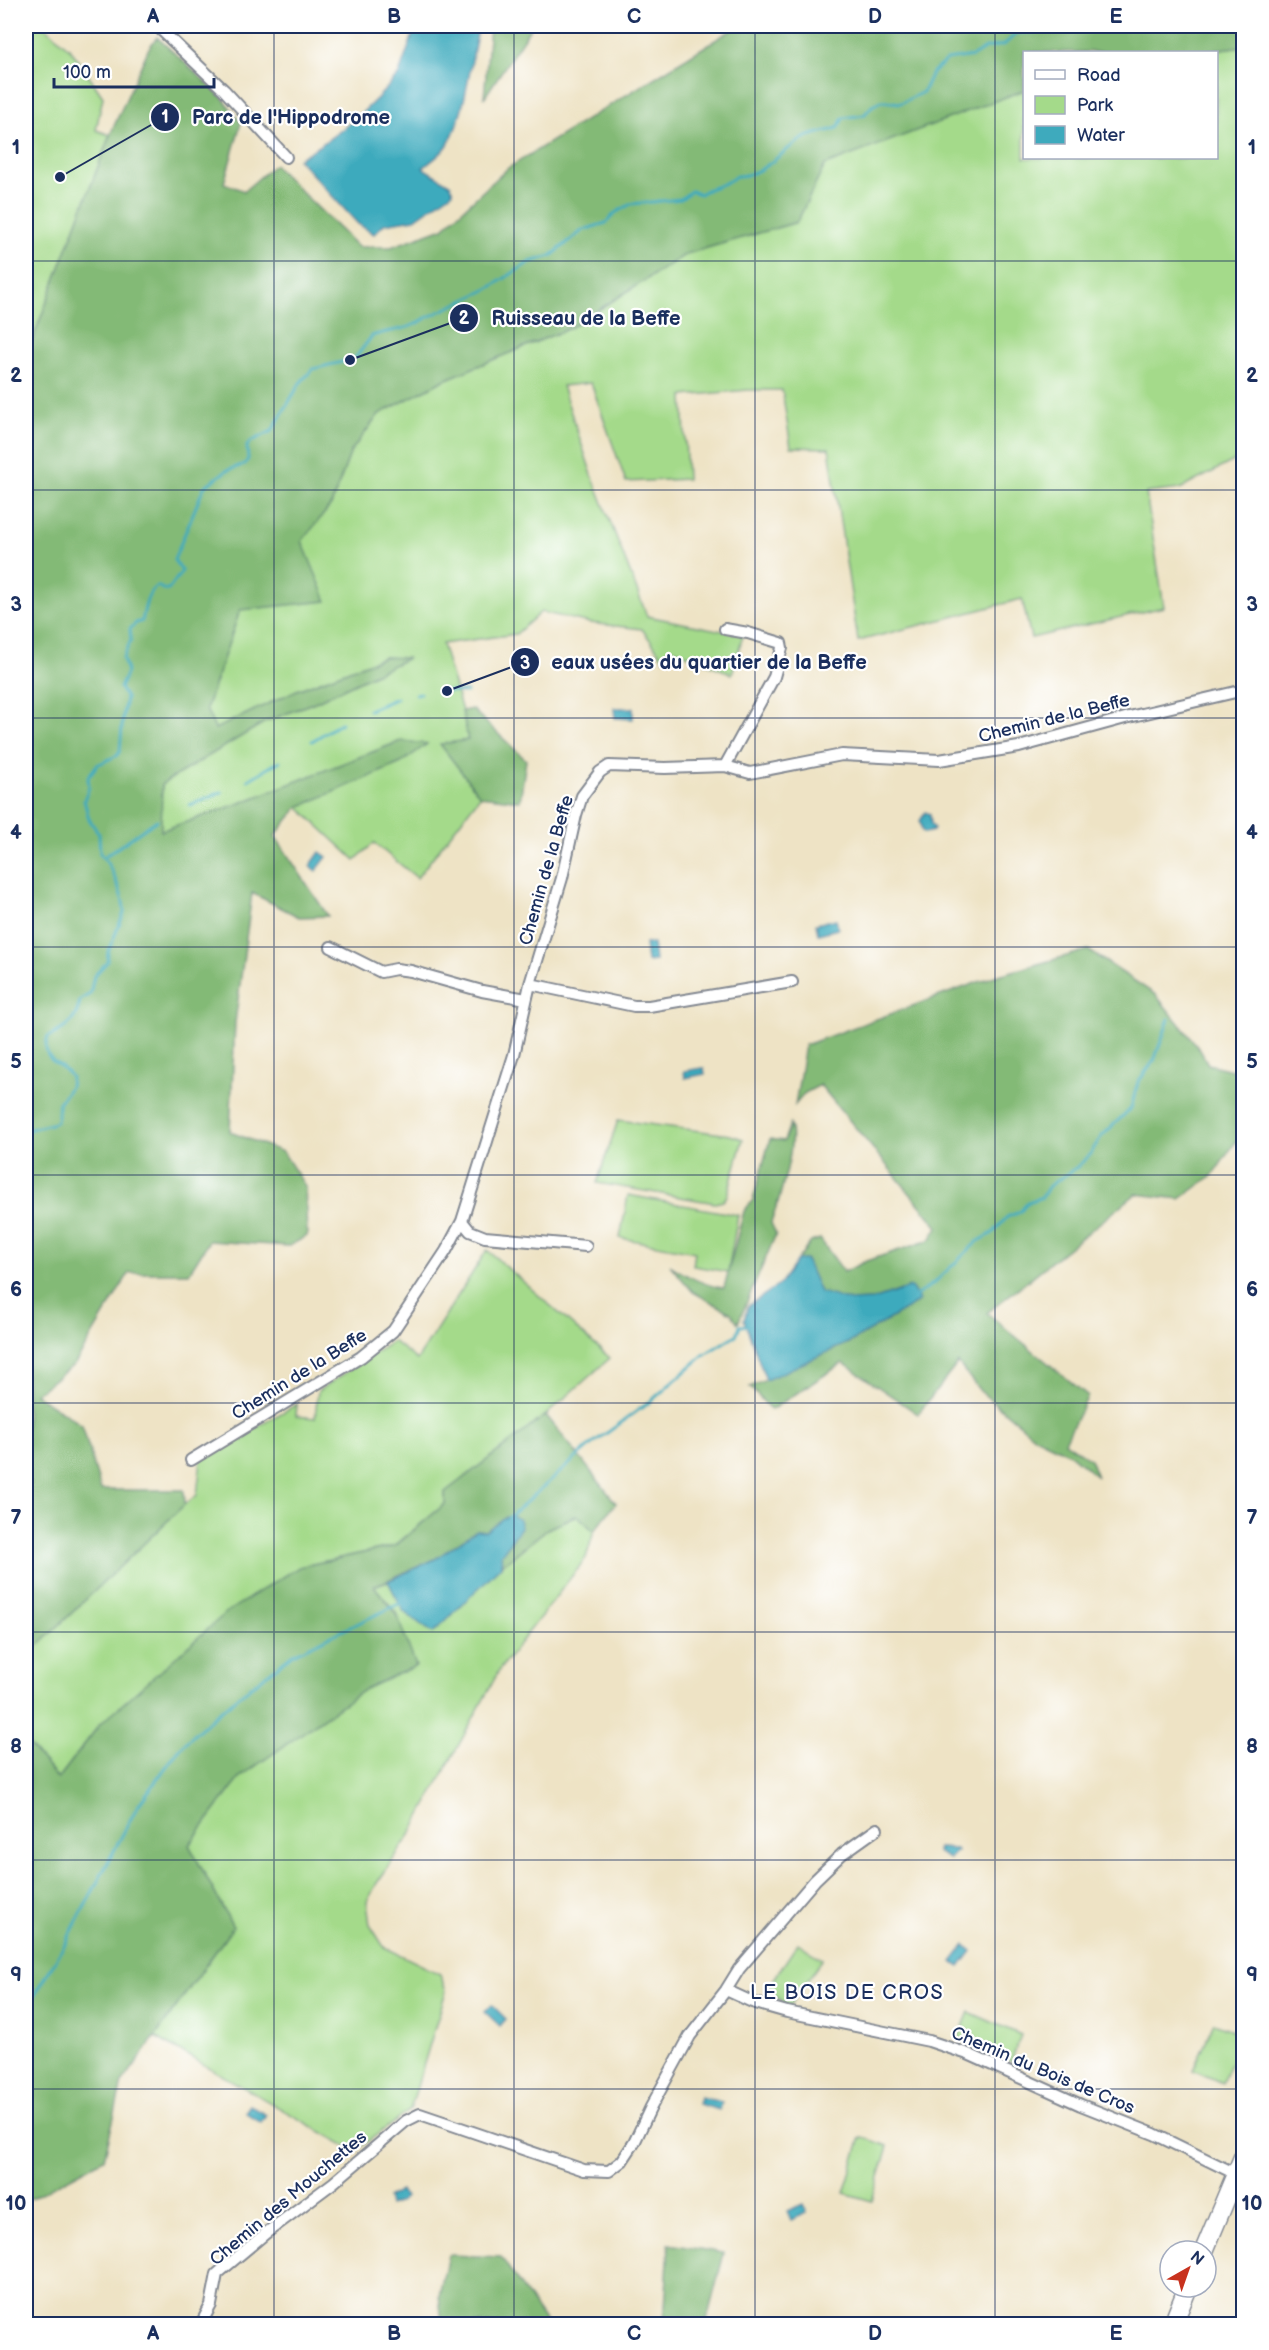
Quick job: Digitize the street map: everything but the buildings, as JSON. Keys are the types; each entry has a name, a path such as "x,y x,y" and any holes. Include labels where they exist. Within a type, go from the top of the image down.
{"main road":[{"path":"1208,2239 1244,2155"},
{"path":"1173,2325 1183,2299"}],"street":[{"path":"157,26 224,90 286,157"},
{"path":"725,629 772,639 781,643 782,648 774,677 725,766"},
{"name":"Chemin de la Beffe","path":"191,1460 361,1357 387,1338 403,1319 462,1221 514,1054 530,984 562,878 576,815 582,796 600,772 609,766 665,768 725,766 750,773 842,755 922,760 983,754 1244,690"},
{"path":"332,947 381,972 396,969 411,971 526,999"},
{"path":"530,984 634,1006 650,1006 792,982"},
{"path":"462,1221 470,1231 485,1237 586,1246"},
{"path":"726,1990 739,1969 810,1885 842,1854 877,1829"},
{"name":"Chemin des Mouchettes","path":"201,2325 211,2305 217,2274 333,2183 406,2121 420,2114 584,2170 609,2171 622,2161 634,2143 690,2036 726,1990"},
{"name":"Chemin du Bois de Cros","path":"726,1990 752,2002 787,2012 929,2041 968,2054 997,2065 1081,2105 1154,2134 1236,2174"}],"green space":[{"path":"26,26 44,26 71,50 103,97 96,130 110,135 26,357"},
{"path":"490,26 532,26 484,98"},
{"path":"738,26 1243,26 1244,46 1203,51 1023,51 1023,90 825,165 797,222 686,254 570,328 444,380 379,414 351,451 331,505 302,541 327,601 240,610 206,709 215,729 297,690 384,657 408,658 315,702 265,722 162,784 161,831 401,741 427,744 401,763 298,807 275,836 328,916 299,917 252,893 235,1023 230,1132 283,1152 305,1186 307,1236 289,1246 209,1241 189,1273 129,1273 75,1364 35,1394 82,1425 101,1490 184,1490 185,1504 26,1657 26,357 110,135 149,48 157,37 223,98 241,123 224,183 244,191 274,165 358,247 391,247 443,228 508,168"},
{"path":"1243,46 1243,456 1180,489 1146,493 1164,607 1031,638 1022,599 858,641 829,448 791,447 782,390 748,390 683,396 687,479 626,482 591,383 562,386 592,475 647,616 743,635 732,674 673,649 664,659 642,629 590,623 541,612 516,634 442,644 468,740 441,745 480,796 417,878 374,843 355,860 298,807 401,763 426,744 401,741 235,805 160,831 162,784 265,722 315,702 406,659 384,657 297,690 215,729 206,709 240,610 331,505 351,451 379,414 444,380 570,328 686,254 797,222 825,165 1023,90 1023,159 1218,159 1218,51 1203,51"},
{"path":"472,709 526,760 520,801 480,796 440,744 468,740 462,711"},
{"path":"1088,950 1156,995 1199,1048 1208,1064 1243,1071 1243,1131 1213,1175 1180,1199 1136,1194 987,1313 1088,1396 1065,1442 1090,1459 1097,1477 1070,1454 1035,1437 980,1391 958,1363 918,1414 843,1363 771,1410 750,1387 852,1341 920,1301 911,1287 873,1300 850,1301 820,1292 806,1261 797,1260 811,1242 820,1239 844,1272 866,1261 930,1240 938,1227 820,1085 805,1093 795,1105 805,1045 995,976"},
{"path":"618,1120 730,1135 743,1139 727,1196 723,1201 715,1203 597,1183"},
{"path":"790,1124 792,1133 789,1158 771,1223 776,1234 738,1323 731,1313 693,1292 670,1265 696,1280 724,1288 744,1211 753,1200 770,1139 784,1141"},
{"path":"628,1195 738,1215 728,1272 693,1266 695,1252 620,1238"},
{"path":"487,1250 610,1358 546,1415 445,1492 445,1504 394,1546 299,1567 100,1724 58,1779 28,1744 26,1657 197,1495 201,1459 297,1404 296,1416 315,1418 318,1391 393,1341 417,1360"},
{"path":"546,1415 616,1503 594,1531 577,1515 547,1529 502,1565 501,1555 521,1527 513,1516 503,1518 486,1531 477,1530 435,1559 374,1586 396,1613 416,1666 365,1689 240,1777 189,1845 233,1927 122,2083 104,2159 26,2201 26,1734 28,1744 58,1779 100,1724 228,1611 299,1567 395,1546 445,1504 445,1492"},
{"path":"578,1515 594,1531 586,1558 500,1669 410,1835 377,1883 367,1902 370,1925 384,1947 440,1974 446,1991 410,2110 355,2151 155,2037 233,1927 189,1845 240,1777 365,1689 415,1666 396,1613 374,1586 388,1581 404,1612 433,1633 502,1565 547,1529"},
{"path":"798,1943 822,1959 790,2006 766,1991"},
{"path":"969,2012 1021,2035 1011,2062 958,2038"},
{"path":"1214,2023 1242,2034 1222,2083 1193,2070"},
{"path":"861,2137 888,2146 872,2201 844,2193"},
{"path":"669,2244 724,2253 706,2324 664,2324"},
{"path":"448,2255 501,2257 547,2324 442,2324 439,2295"}],"water":[{"path":"416,26 479,26 459,119 445,149 423,168 451,185 453,192 415,219 384,224 374,234 358,224 298,159 352,121 388,87 399,74"},
{"path":"614,708 633,708 633,719 615,718"},
{"path":"925,812 930,814 934,828 933,831 925,833 922,831 920,821"},
{"path":"320,852 327,857 316,871 310,866"},
{"path":"836,919 838,929 818,934 816,924"},
{"path":"653,943 655,961 647,962 645,944"},
{"path":"704,1068 705,1074 685,1078 684,1071"},
{"path":"797,1260 806,1260 820,1292 850,1301 873,1300 911,1287 920,1301 852,1341 766,1380 744,1320 748,1306 780,1284"},
{"path":"513,1516 519,1520 521,1527 501,1555 502,1565 433,1633 404,1612 388,1581 435,1559 477,1530 486,1531 503,1518"},
{"path":"938,1848 956,1849 957,1851 949,1859 937,1852"},
{"path":"965,1945 972,1951 960,1967 952,1962"},
{"path":"492,2005 506,2019 500,2026 485,2012"},
{"path":"700,2097 722,2102 720,2110 698,2104"},
{"path":"250,2105 266,2115 261,2123 245,2112"},
{"path":"400,2191 405,2197 400,2202 389,2206 387,2198"},
{"path":"803,2204 807,2213 791,2220 787,2211"}],"waterway":[{"path":"26,1131 56,1122 58,1104 70,1087 71,1077 52,1060 46,1051 48,1037 74,1019 80,1000 90,994 94,976 107,962 108,952 124,913 119,890 112,872 100,854 99,834 89,819 84,800 89,787 88,777 97,765 116,756 120,751 126,698 120,688 127,672 123,658 131,640 130,629 142,621 146,602 153,589 157,586 165,590 170,588 182,571 174,560 204,487 226,471 245,464 248,459 247,446 250,442 272,431 300,383 313,369 350,360 356,357 372,336 406,328 488,289 530,262 551,256 583,230 606,223 615,213 631,204 681,199 691,191 700,194 736,176 756,172 806,137 838,128 843,118 864,115 872,106 881,101 901,103 923,92 932,73 947,60 973,56 986,48 1004,45 1017,33 1091,26"},
{"path":"444,691 467,692"},
{"path":"416,694 420,693"},
{"path":"369,710 397,698"},
{"path":"312,741 341,723"},
{"path":"248,780 280,761"},
{"path":"190,805 222,792"},
{"path":"104,857 157,820"},
{"path":"914,1297 934,1283 977,1242 993,1233 1007,1217 1020,1212 1028,1202 1042,1197 1049,1186 1089,1156 1101,1137 1131,1108 1138,1082 1154,1061 1169,1019"},
{"path":"26,1164 26,1176"},
{"path":"507,1519 593,1443 651,1401 705,1354 736,1335 740,1326 748,1325"},
{"path":"26,2010 64,1946 137,1807 180,1748 214,1716 293,1654 401,1603"}],"place":[{"name":"Parc de l'Hippodrome","path":"60,177"},
{"name":"Ruisseau de la Beffe","path":"350,360"},
{"name":"eaux usées du quartier de la Beffe","path":"447,691"}],"district":[{"name":"LE BOIS DE CROS","path":"847,1992"}]}
